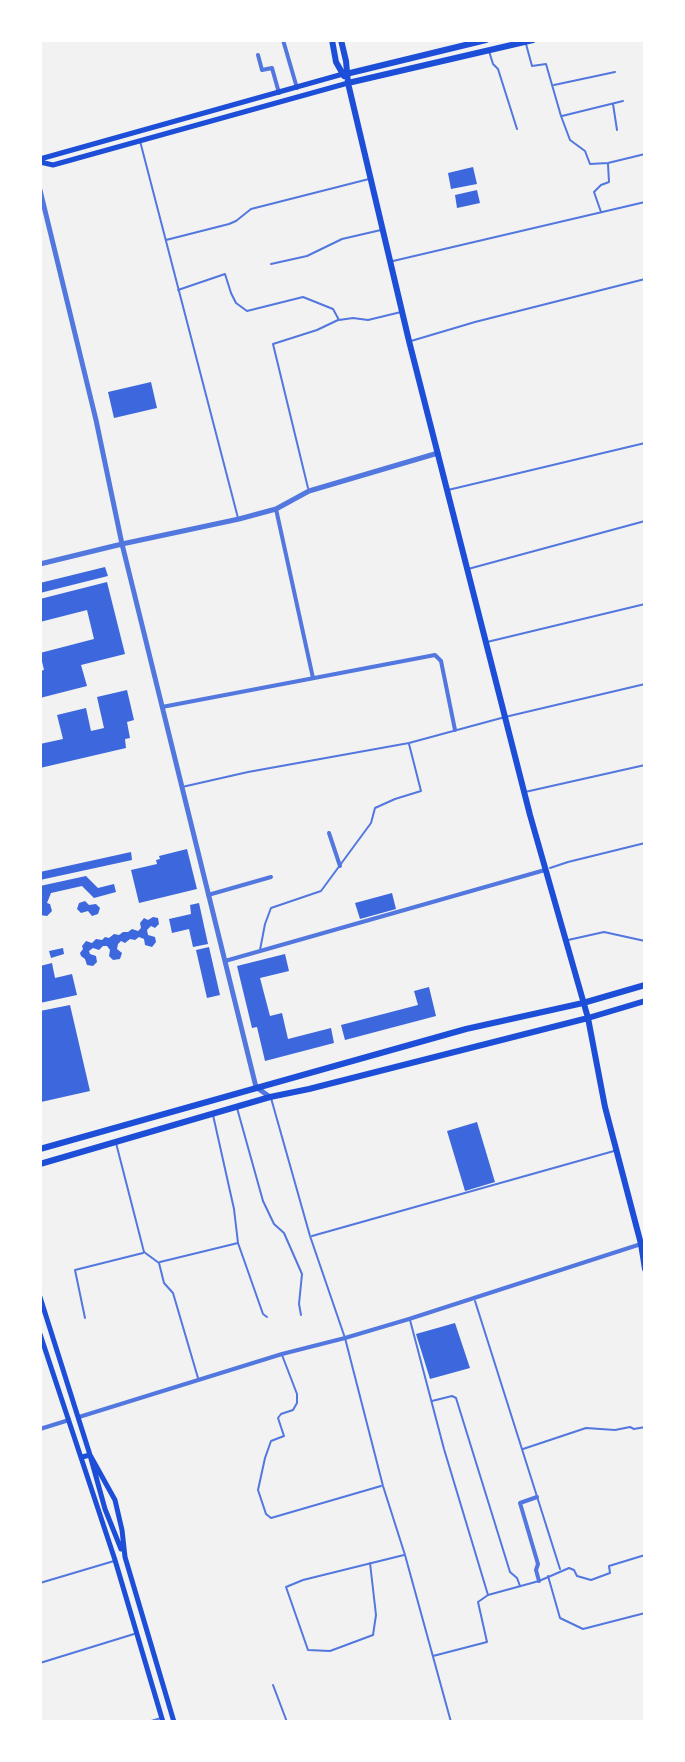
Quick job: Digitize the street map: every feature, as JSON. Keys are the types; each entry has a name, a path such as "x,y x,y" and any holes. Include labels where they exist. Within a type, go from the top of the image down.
{"main road":[{"path":"332,40 336,62 345,74"},
{"path":"341,40 345,74 409,341 545,870 588,1018 605,1107 643,1244 645,1269"},
{"path":"40,160 345,74 486,40"},
{"path":"40,160 53,165 348,83 529,41"},
{"path":"40,1149 466,1029 583,1003 645,985"},
{"path":"40,1164 270,1097 645,1001"},
{"path":"40,1297 105,1509 125,1557 173,1719 163,1720 115,1560 40,1334"},
{"path":"60,1393 70,1390"},
{"path":"69,1420 79,1417"},
{"path":"82,1457 90,1455"},
{"path":"90,1455 115,1500 125,1557"}],"street":[{"path":"283,40 297,88"},
{"path":"258,55 262,70 272,68 279,93"},
{"path":"40,190 96,420 122,544 256,1087 270,1097"},
{"path":"40,564 276,509 309,491 438,453"},
{"path":"276,509 313,678"},
{"path":"162,707 435,655 441,661 455,730"},
{"path":"329,833 340,866"},
{"path":"225,961 545,870"},
{"path":"208,895 271,877"},
{"path":"79,1417 282,1354 475,1299 643,1244"},
{"path":"40,1429 69,1420"},
{"path":"537,1497 520,1503 538,1564 539,1581"}],"lane":[{"path":"529,41 532,66 546,64 570,140 585,151 590,164 645,154"},
{"path":"489,50 517,129"},
{"path":"553,86 615,72"},
{"path":"561,116 623,101"},
{"path":"612,103 617,130"},
{"path":"140,140 239,519"},
{"path":"601,212 594,192 609,182 608,163"},
{"path":"165,240 229,224 251,209 370,178"},
{"path":"390,262 645,202"},
{"path":"271,264 307,256 342,239 383,230"},
{"path":"178,290 225,274 236,303 247,311 303,297 333,309 339,320"},
{"path":"409,341 645,279"},
{"path":"309,491 273,344 339,320 368,320 402,311"},
{"path":"447,490 645,443"},
{"path":"467,570 645,521"},
{"path":"485,643 645,604"},
{"path":"181,787 409,743 645,684"},
{"path":"260,951 271,908 321,891 371,823 375,808 421,791 409,743"},
{"path":"525,793 645,765"},
{"path":"545,870 645,843"},
{"path":"566,941 604,932 645,941"},
{"path":"270,1097 310,1236 345,1338 383,1486 451,1722"},
{"path":"236,1107 263,1201 274,1224 284,1233 302,1274 301,1315"},
{"path":"213,1114 234,1209 238,1243 263,1314 267,1317"},
{"path":"116,1142 144,1252 159,1263 164,1283 173,1293 198,1380"},
{"path":"310,1236 616,1151"},
{"path":"159,1263 238,1243"},
{"path":"85,1318 75,1270 144,1252"},
{"path":"475,1299 560,1571"},
{"path":"409,1319 488,1595"},
{"path":"282,1354 297,1394 297,1403 293,1410 278,1418 284,1436 271,1441 265,1458 258,1490 266,1514 271,1518 383,1486"},
{"path":"431,1401 452,1396 456,1398 510,1572 520,1586"},
{"path":"521,1449 586,1428 615,1430 645,1427"},
{"path":"370,1563 376,1615 373,1635 330,1651 308,1650 286,1587 303,1580 370,1563 405,1555"},
{"path":"433,1656 487,1642 478,1602 488,1595 539,1581 569,1568 577,1576 591,1580 610,1573 609,1566 645,1555"},
{"path":"40,1583 115,1560"},
{"path":"548,1576 560,1618 583,1629 645,1613"},
{"path":"40,1663 137,1633"},
{"path":"273,1685 287,1722"},
{"path":"148,1722 163,1720"}],"building":[{"path":"473,167 477,184 451,189 448,173"},
{"path":"477,190 480,203 457,208 455,195"},
{"path":"151,382 157,408 114,418 108,392"},
{"path":"105,567 108,576 40,593 40,583"},
{"path":"107,582 125,654 81,665 87,686 40,698 40,671 44,670 40,653 94,639 87,610 40,622 40,599"},
{"path":"127,690 134,720 127,722 130,738 125,739 126,748 40,768 40,744 63,739 57,715 86,708 91,731 104,728 97,697"},
{"path":"187,849 197,889 139,903 131,870 157,864 159,856"},
{"path":"131,852 132,860 40,880 40,872"},
{"path":"86,876 98,888 114,884 116,892 94,898 82,886 51,893 47,903 52,911 47,916 40,915 40,886"},
{"path":"392,893 396,909 360,919 355,903"},
{"path":"85,901 100,908 98,914 92,916 88,911 81,913 77,909 79,903"},
{"path":"199,903 208,944 193,947 189,929 172,933 169,919 191,914 190,905"},
{"path":"144,918 148,920 158,918 159,924 147,930 148,935 155,937 152,947 145,945 144,939 139,937 118,944 117,949 122,953 120,959 113,960 109,956 107,946 89,951 96,956 97,962 93,966 87,965 81,956 86,941 92,943 96,939 102,940 132,929 138,931"},
{"path":"209,947 220,995 207,998 196,950"},
{"path":"63,948 64,954 51,958 49,951"},
{"path":"285,954 289,971 260,978 270,1016 282,1013 288,1039 331,1028 334,1043 265,1061 257,1027 252,1028 237,966"},
{"path":"52,963 55,978 72,974 77,995 40,1003 40,966"},
{"path":"429,987 436,1016 345,1040 341,1025 418,1005 414,991"},
{"path":"70,1005 90,1091 41,1102 40,1011"},
{"path":"477,1122 495,1182 465,1191 447,1131"},
{"path":"455,1323 470,1368 430,1379 416,1334"}]}
